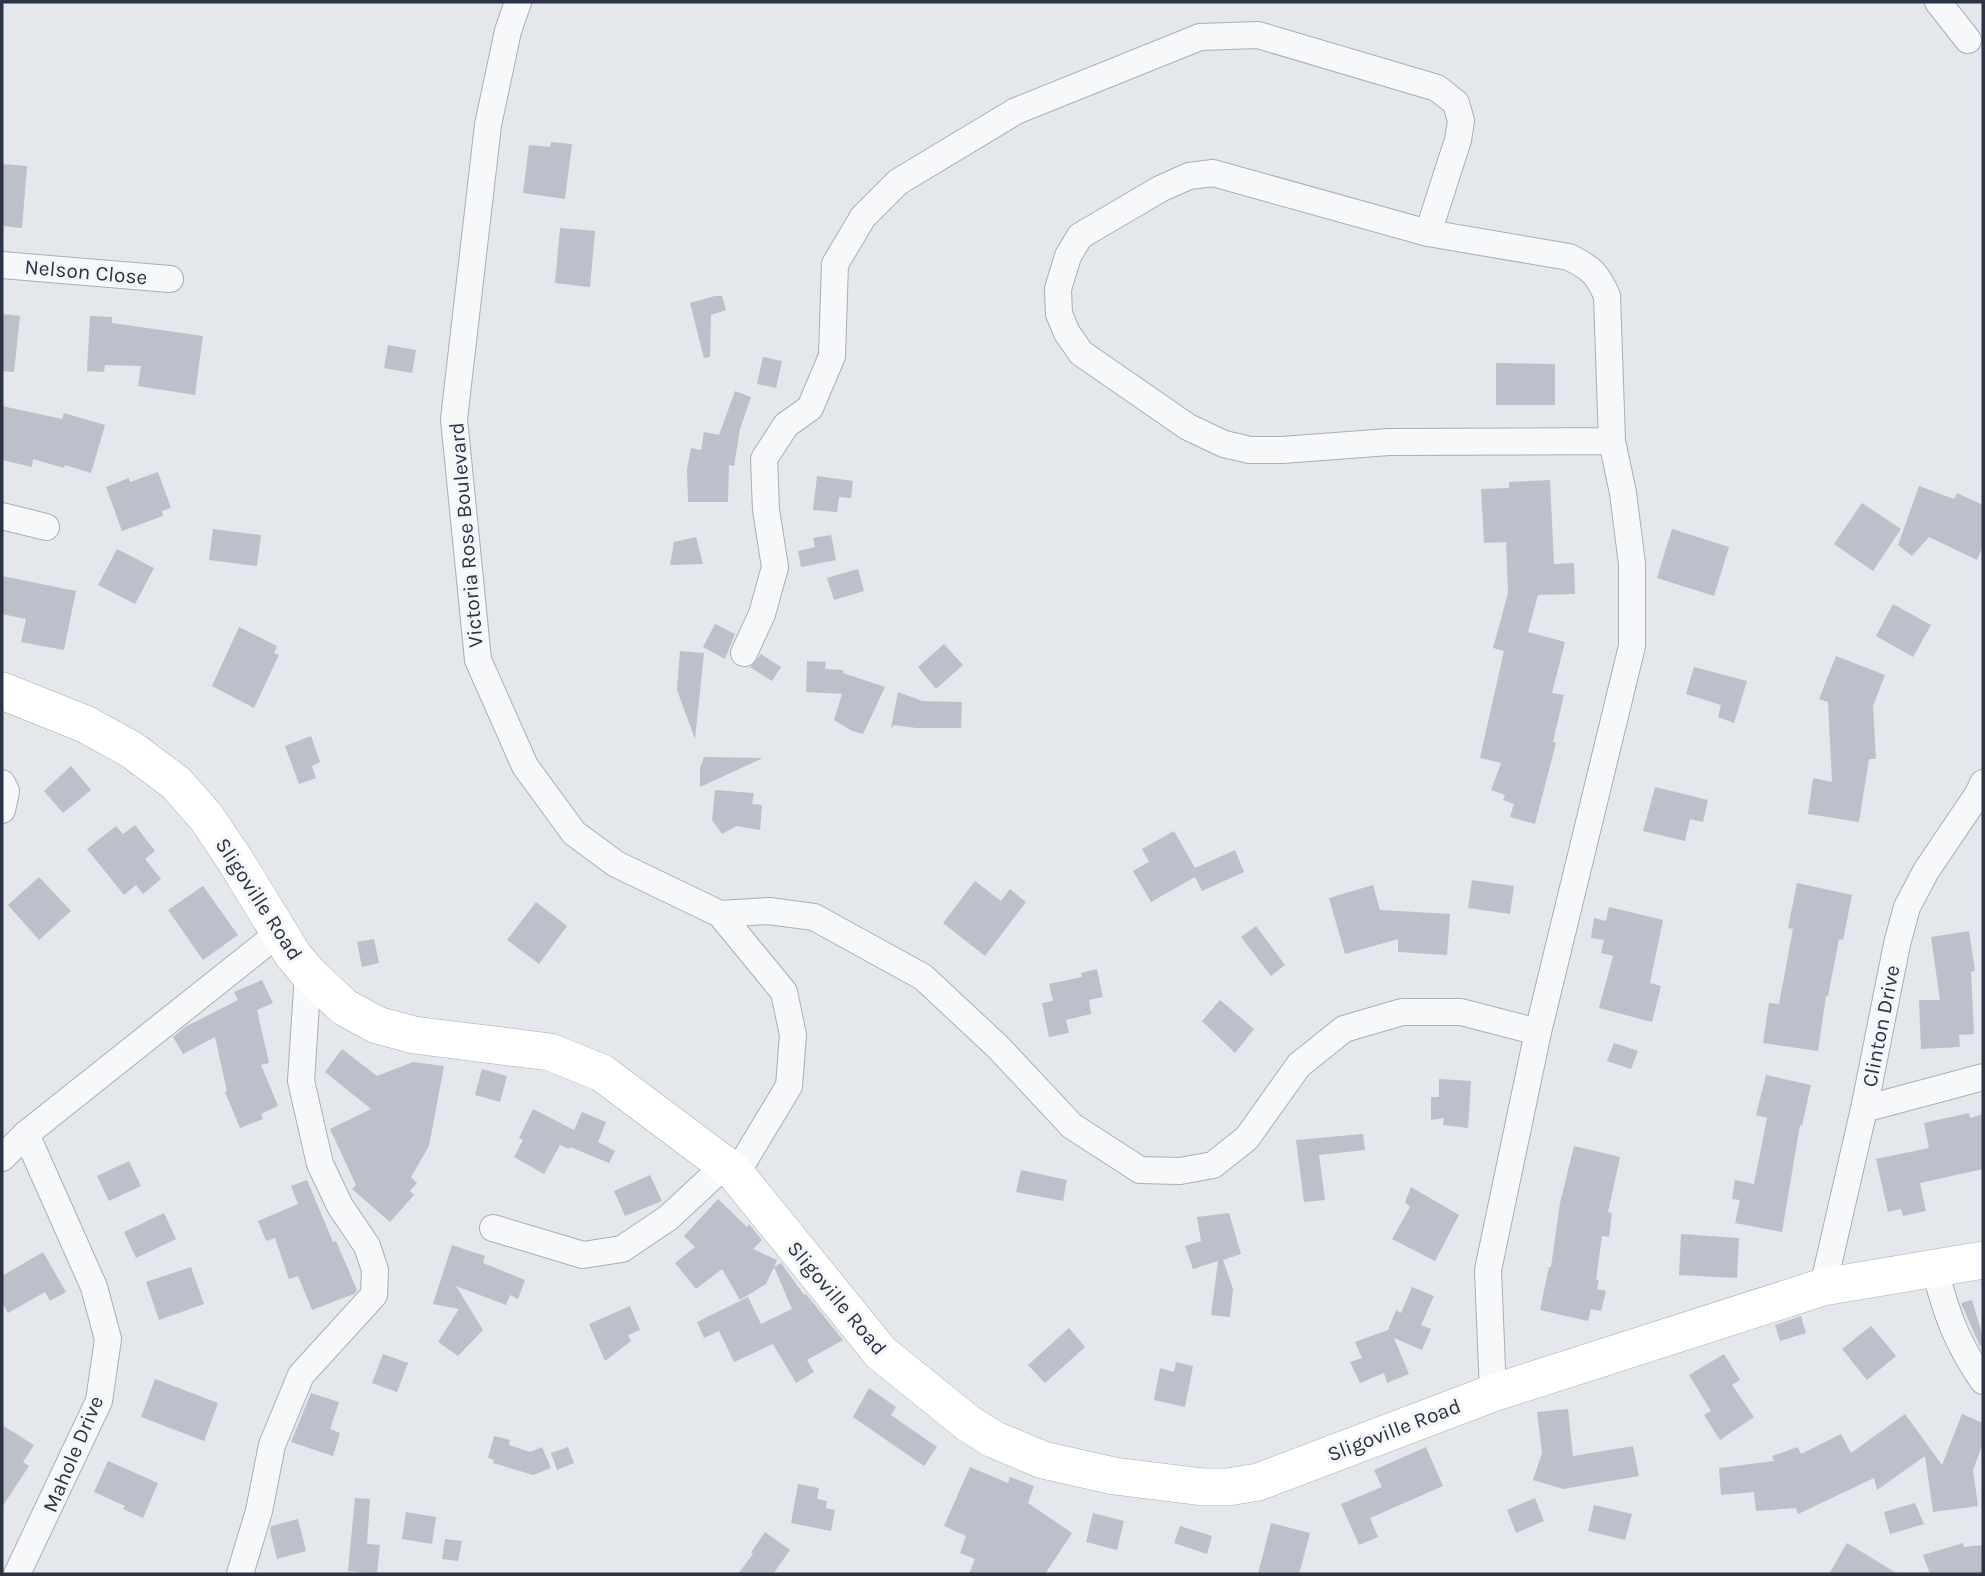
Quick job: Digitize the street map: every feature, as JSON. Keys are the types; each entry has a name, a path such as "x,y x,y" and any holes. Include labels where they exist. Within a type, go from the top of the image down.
{"street":[{"name":"Victoria Rose Boulevard","path":"494,1228 583,1255 622,1249 731,1170 789,1086 793,1035 783,992 720,915 616,864 574,833 525,766 478,660 454,419 488,125 508,31 518,2"},
{"path":"1938,2 1968,40"},
{"path":"744,653 762,614 775,567 766,510 764,459 786,425 810,408 832,356 835,264 863,218 898,182 1016,111 1200,37 1258,34 1437,88 1456,103 1461,121 1458,140 1428,233"},
{"path":"1493,1393 1488,1270 1538,1032 1632,646 1632,564 1623,493 1612,441 1607,296 1599,278 1586,266 1569,257 1428,233 1213,173 1189,176 1126,208 1080,236 1068,257 1058,289 1059,314 1067,333 1081,353 1188,427 1224,444 1251,450 1282,450 1389,443 1612,441"},
{"name":"Nelson Close","path":"2,265 170,279"},
{"path":"2,516 46,527"},
{"name":"Sligoville Road","path":"2,691 85,724 132,750 176,783 206,817 293,955 308,974 344,1007 377,1025 414,1035 550,1052 602,1073 731,1170 881,1353 969,1424 993,1439 1043,1460 1114,1476 1203,1487 1228,1487 1258,1482 1493,1393 1823,1287 1983,1260"},
{"path":"2,783 6,791 2,810"},
{"name":"Clinton Drive","path":"1823,1287 1864,1109 1897,944 1908,907 1926,871 1983,783"},
{"path":"720,915 769,911 814,917 923,977 998,1047 1072,1126 1140,1170 1180,1171 1213,1165 1247,1138 1299,1065 1344,1028 1402,1012 1461,1012 1538,1032"},
{"path":"2,1158 26,1135 280,932"},
{"path":"240,1574 259,1511 272,1445 301,1375 374,1295 376,1270 367,1246 340,1206 320,1164 301,1081 308,974"},
{"path":"1864,1109 1983,1077"},
{"name":"Mahole Drive","path":"17,1574 99,1401 108,1339 94,1287 26,1135"},
{"path":"1935,1269 1946,1313 1966,1356 1983,1381"}],"building":[{"path":"551,142 572,144 565,199 523,193 529,145 550,147"},
{"path":"2,164 27,166 22,228 2,226"},
{"path":"560,228 595,231 590,287 555,283"},
{"path":"722,296 726,310 711,315 710,357 704,358 690,303"},
{"path":"2,314 20,316 14,372 2,371"},
{"path":"90,316 112,317 112,323 203,336 195,395 138,386 141,366 105,365 104,372 87,371"},
{"path":"388,345 416,350 412,373 384,368"},
{"path":"763,357 782,361 776,388 757,384"},
{"path":"1496,363 1555,364 1555,405 1496,405"},
{"path":"735,391 751,397 740,429 734,466 729,465 728,502 688,502 687,469 691,448 701,450 704,432 719,435"},
{"path":"2,406 62,419 64,413 105,425 91,473 33,459 32,467 2,460"},
{"path":"158,472 171,508 162,511 163,516 122,531 106,487 129,478 130,482"},
{"path":"817,476 853,481 851,498 839,497 837,512 813,510"},
{"path":"1550,480 1554,564 1574,563 1575,594 1538,595 1528,632 1565,642 1552,693 1564,695 1553,742 1556,743 1535,824 1510,817 1514,804 1503,800 1505,795 1491,790 1501,763 1480,758 1504,651 1493,648 1508,593 1506,542 1484,543 1481,489 1509,488 1509,482"},
{"path":"1919,486 1954,499 1957,493 1983,505 1983,546 1977,560 1929,537 1912,556 1898,545"},
{"path":"1862,503 1901,529 1873,571 1834,544"},
{"path":"213,529 261,535 257,566 209,560"},
{"path":"1672,529 1729,547 1714,596 1657,578"},
{"path":"831,535 836,560 801,567 798,551 815,547 813,538"},
{"path":"696,537 703,564 670,565 674,542"},
{"path":"117,549 154,568 135,604 98,585"},
{"path":"858,569 864,591 834,600 827,578"},
{"path":"2,576 76,591 64,650 21,642 26,619 2,614"},
{"path":"1893,604 1931,625 1913,657 1876,636"},
{"path":"715,624 735,634 725,659 703,647"},
{"path":"239,627 277,646 274,653 279,655 254,708 212,686"},
{"path":"944,644 963,665 936,689 918,667"},
{"path":"680,651 704,653 695,739 677,690"},
{"path":"761,654 781,667 772,681 750,667"},
{"path":"1836,656 1885,675 1873,706 1876,759 1869,759 1859,822 1808,814 1813,778 1832,782 1828,702 1819,699"},
{"path":"807,661 826,662 825,669 843,670 843,673 885,687 863,734 834,720 842,694 806,692"},
{"path":"1694,667 1747,681 1734,723 1718,717 1721,705 1686,694"},
{"path":"898,692 922,701 962,702 961,728 894,725 891,728"},
{"path":"311,736 320,762 312,766 316,778 299,784 285,746"},
{"path":"704,757 763,758 700,787 700,768"},
{"path":"71,766 91,790 63,813 44,791"},
{"path":"1655,787 1708,800 1703,822 1690,819 1685,841 1643,831"},
{"path":"715,790 754,793 752,804 762,805 760,830 737,826 722,834 712,820"},
{"path":"135,825 155,851 145,859 161,879 143,894 136,885 124,895 87,849 116,826 123,834"},
{"path":"1174,831 1195,868 1235,850 1244,872 1202,891 1195,877 1151,902 1133,871 1149,862 1142,849"},
{"path":"39,877 71,911 39,940 8,905"},
{"path":"1472,880 1514,886 1510,914 1468,908"},
{"path":"975,881 1001,901 1010,889 1026,902 985,956 943,923"},
{"path":"1797,883 1852,895 1843,940 1839,939 1826,996 1818,1051 1763,1043 1769,1003 1779,1004 1793,929 1788,928"},
{"path":"1373,885 1380,910 1450,914 1447,955 1398,952 1398,939 1345,954 1329,898"},
{"path":"203,886 238,935 203,960 168,910"},
{"path":"536,902 567,926 539,964 507,940"},
{"path":"1609,907 1663,920 1650,983 1661,986 1652,1022 1599,1008 1613,956 1601,953 1604,940 1591,938 1594,918 1606,921"},
{"path":"1256,926 1285,965 1271,976 1241,937"},
{"path":"1969,931 1975,971 1971,972 1974,1034 1959,1035 1960,1047 1921,1049 1919,1000 1940,1000 1931,937"},
{"path":"374,939 379,963 362,967 357,942"},
{"path":"1097,969 1103,997 1089,1000 1091,1014 1066,1020 1069,1033 1049,1037 1042,1003 1053,1001 1049,984 1082,977 1081,973"},
{"path":"262,980 273,1003 257,1010 269,1063 261,1065 278,1106 261,1114 263,1119 240,1128 225,1092 227,1091 215,1037 183,1054 173,1037 185,1027 238,1000 234,992"},
{"path":"1220,1000 1254,1029 1235,1053 1202,1021"},
{"path":"1614,1043 1638,1051 1631,1069 1607,1061"},
{"path":"342,1049 377,1076 413,1062 444,1066 429,1146 411,1177 417,1183 410,1191 414,1195 390,1222 352,1189 356,1185 330,1129 371,1109 325,1072"},
{"path":"482,1069 507,1076 500,1102 475,1095"},
{"path":"1766,1075 1811,1085 1802,1126 1800,1125 1782,1232 1735,1223 1740,1200 1732,1199 1735,1180 1754,1184 1767,1118 1756,1115"},
{"path":"1439,1079 1471,1081 1468,1128 1443,1125 1444,1118 1431,1120 1431,1097 1439,1097"},
{"path":"533,1109 574,1130 582,1112 606,1122 598,1142 615,1151 609,1163 560,1145 544,1174 514,1157 523,1140 519,1138"},
{"path":"1969,1113 1970,1118 1983,1114 1983,1169 1920,1183 1926,1211 1903,1216 1901,1209 1888,1212 1876,1159 1929,1148 1924,1123"},
{"path":"1363,1134 1365,1150 1319,1155 1325,1200 1304,1202 1296,1140"},
{"path":"1574,1146 1620,1157 1608,1212 1612,1213 1609,1237 1602,1236 1596,1280 1599,1280 1597,1289 1606,1291 1601,1311 1591,1309 1588,1321 1540,1310 1551,1267 1560,1203"},
{"path":"129,1161 141,1186 109,1201 97,1176"},
{"path":"1021,1170 1067,1180 1063,1201 1016,1192"},
{"path":"650,1175 662,1201 625,1216 614,1191"},
{"path":"307,1180 357,1290 354,1294 312,1310 298,1276 289,1279 275,1238 266,1241 258,1221 298,1204 291,1186"},
{"path":"1411,1187 1459,1215 1435,1261 1392,1239 1410,1207 1405,1202"},
{"path":"718,1199 747,1227 749,1224 762,1240 753,1249 777,1260 766,1284 740,1300 722,1269 696,1289 675,1263 695,1247 684,1236"},
{"path":"164,1213 176,1239 136,1258 124,1232"},
{"path":"1229,1213 1241,1254 1223,1260 1233,1289 1230,1317 1211,1315 1218,1261 1193,1269 1185,1246 1201,1241 1197,1217"},
{"path":"1681,1234 1739,1238 1737,1278 1679,1275"},
{"path":"452,1245 485,1256 483,1263 525,1280 518,1299 510,1295 506,1305 456,1286 483,1330 458,1356 438,1342 459,1309 433,1304"},
{"path":"43,1252 66,1292 50,1301 45,1292 8,1313 2,1302 2,1276"},
{"path":"781,1263 804,1295 806,1294 843,1340 807,1360 814,1372 796,1383 773,1344 734,1362 719,1331 704,1338 697,1322 748,1297 761,1324 792,1309 774,1267"},
{"path":"191,1267 204,1304 159,1320 146,1282"},
{"path":"1412,1287 1434,1296 1421,1325 1431,1329 1422,1350 1394,1338 1409,1374 1387,1383 1384,1373 1360,1383 1350,1362 1362,1358 1355,1342 1388,1330 1396,1310 1401,1313"},
{"path":"1972,1300 1983,1337 1983,1345 1980,1346 1961,1303"},
{"path":"630,1306 640,1330 628,1335 631,1341 605,1361 589,1324"},
{"path":"1801,1316 1806,1333 1780,1341 1775,1325"},
{"path":"1871,1326 1896,1356 1867,1380 1842,1349"},
{"path":"1069,1328 1085,1347 1045,1383 1028,1365"},
{"path":"383,1354 408,1363 397,1392 372,1383"},
{"path":"1724,1354 1740,1380 1732,1385 1754,1417 1720,1440 1704,1415 1711,1411 1689,1375"},
{"path":"1176,1362 1193,1366 1185,1407 1154,1400 1160,1368 1174,1372"},
{"path":"155,1379 218,1403 204,1441 141,1417"},
{"path":"869,1388 896,1407 891,1415 937,1447 924,1466 853,1417"},
{"path":"311,1393 339,1402 330,1429 340,1433 333,1456 291,1442"},
{"path":"1568,1409 1573,1456 1633,1446 1639,1476 1563,1489 1533,1480 1542,1453 1537,1412"},
{"path":"1905,1414 1942,1465 1962,1414 1983,1423 1983,1443 1973,1470 1978,1506 1933,1512 1925,1456 1877,1490 1874,1478 1798,1514 1796,1508 1756,1511 1754,1492 1721,1495 1719,1468 1774,1461 1772,1456 1798,1447 1801,1454 1841,1434 1851,1453"},
{"path":"2,1425 34,1445 23,1462 29,1466 2,1507"},
{"path":"494,1436 510,1440 509,1445 530,1452 542,1447 551,1468 533,1475 493,1463 494,1460 488,1458"},
{"path":"568,1447 574,1463 557,1470 551,1453"},
{"path":"1426,1447 1443,1486 1370,1518 1378,1537 1359,1545 1341,1504 1382,1487 1374,1470"},
{"path":"108,1461 158,1483 143,1518 123,1509 125,1506 94,1492"},
{"path":"970,1467 1008,1483 1010,1477 1034,1486 1028,1503 1072,1533 1045,1574 969,1574 975,1559 960,1553 966,1536 944,1526"},
{"path":"798,1484 819,1488 817,1499 827,1501 826,1508 835,1510 831,1531 791,1523"},
{"path":"355,1498 370,1499 367,1544 380,1545 377,1574 348,1571"},
{"path":"1535,1498 1544,1521 1516,1533 1507,1510"},
{"path":"1915,1503 1924,1524 1890,1534 1884,1512"},
{"path":"1594,1505 1632,1514 1625,1540 1588,1531"},
{"path":"406,1512 436,1517 432,1544 402,1539"},
{"path":"1093,1513 1124,1521 1117,1550 1086,1542"},
{"path":"298,1519 306,1551 277,1559 271,1526"},
{"path":"1271,1523 1310,1533 1299,1574 1258,1574"},
{"path":"1180,1526 1212,1536 1207,1554 1174,1543"},
{"path":"765,1532 790,1550 773,1574 738,1574 753,1554 751,1552"},
{"path":"445,1539 462,1541 458,1561 442,1559"},
{"path":"1847,1543 1857,1549 1898,1574 1829,1574"},
{"path":"1963,1543 1964,1547 1983,1545 1983,1574 1930,1574 1923,1555"}]}
